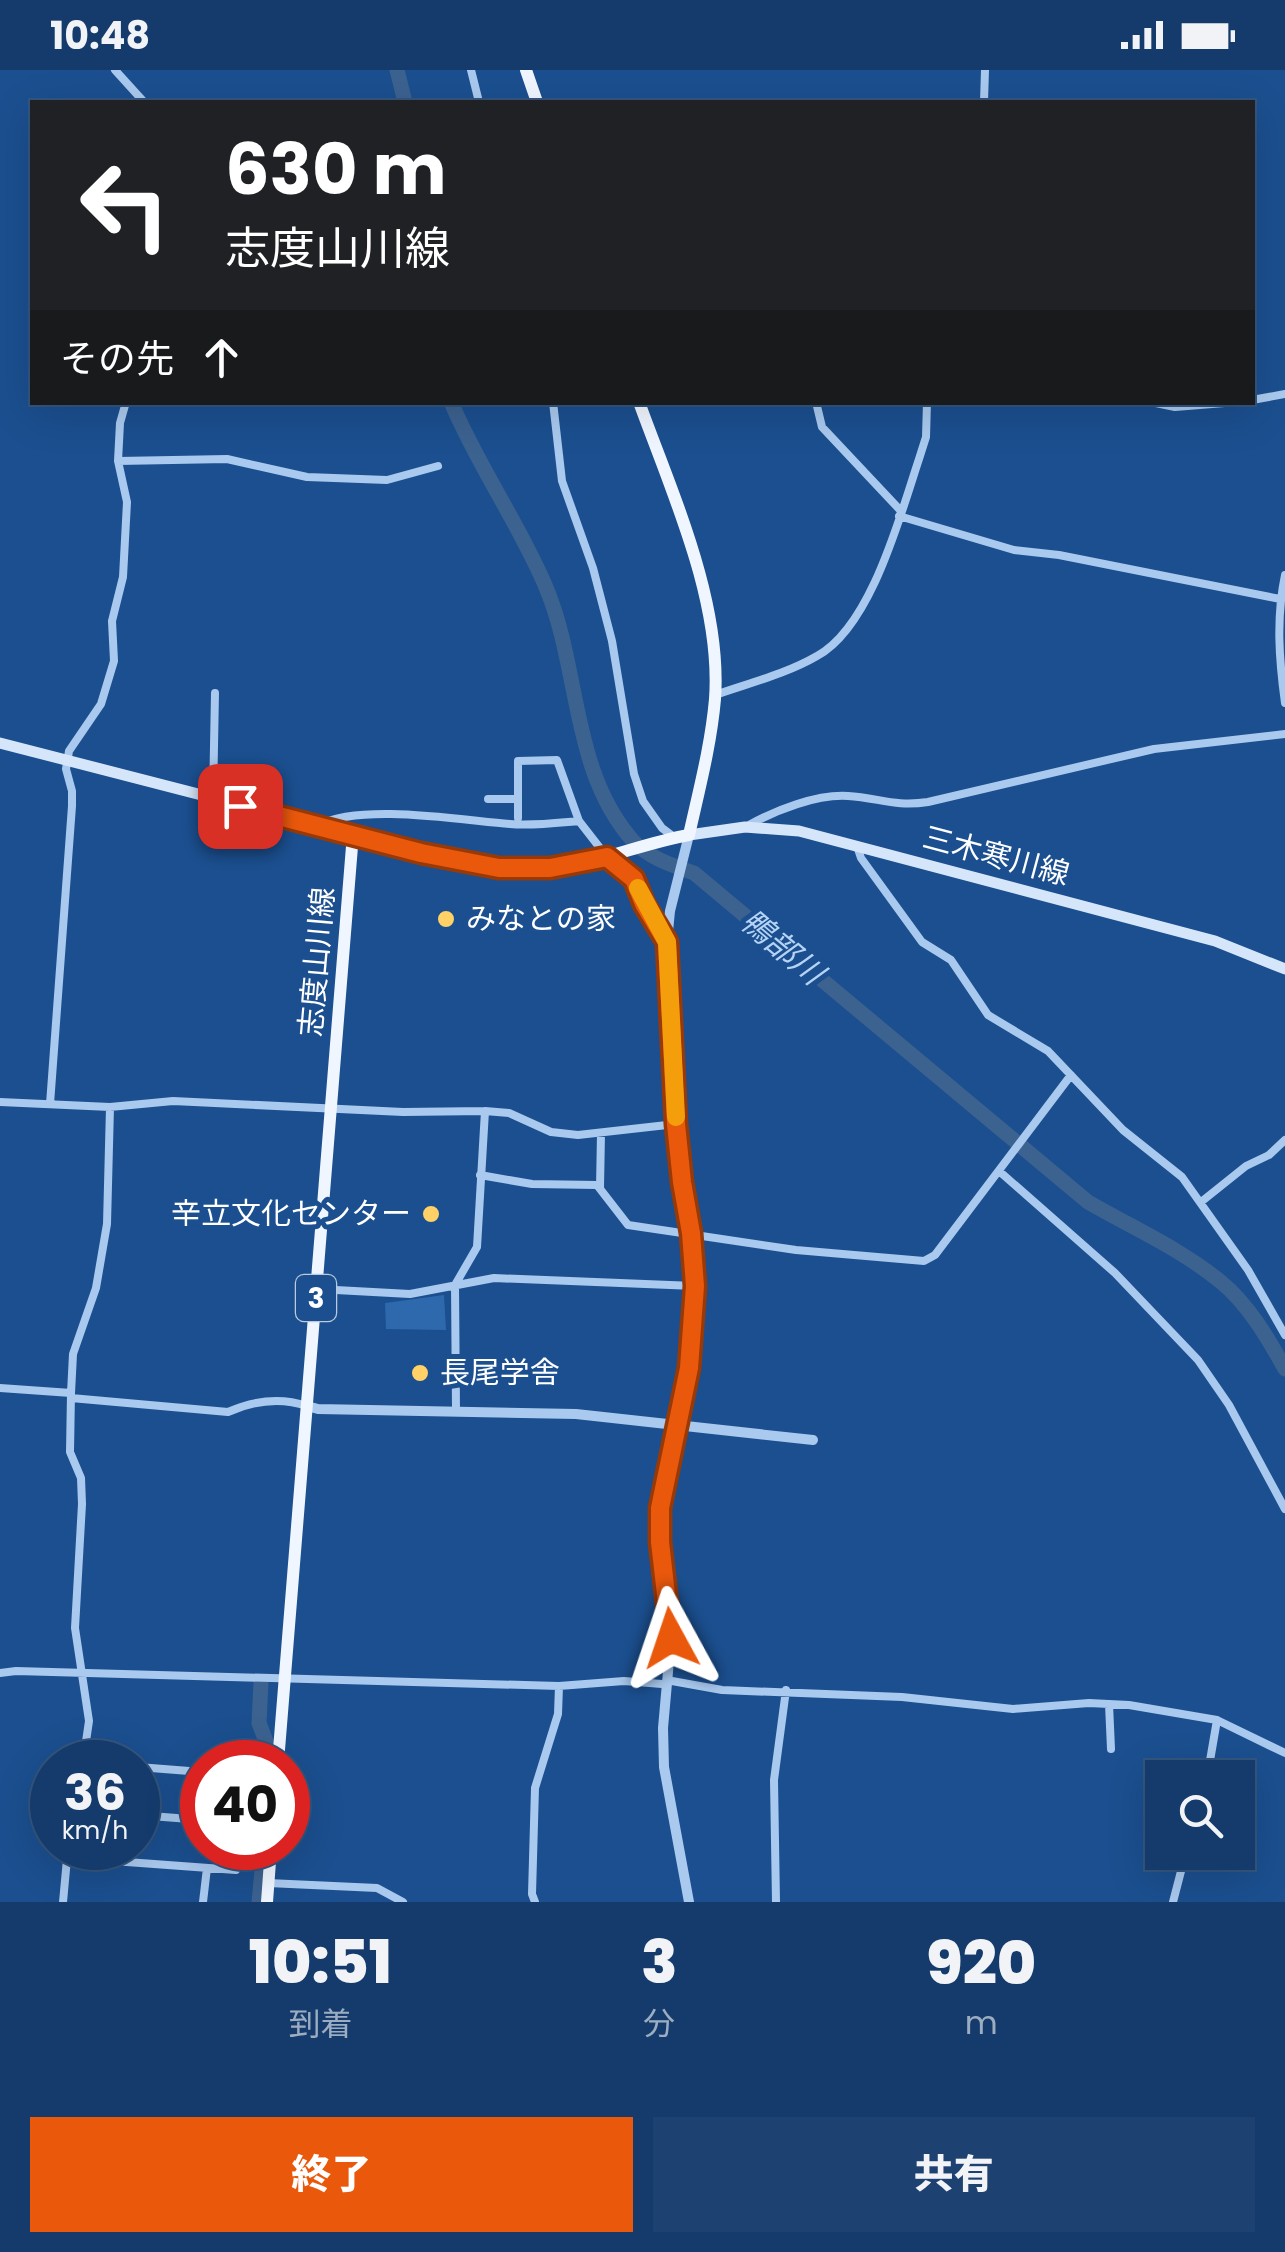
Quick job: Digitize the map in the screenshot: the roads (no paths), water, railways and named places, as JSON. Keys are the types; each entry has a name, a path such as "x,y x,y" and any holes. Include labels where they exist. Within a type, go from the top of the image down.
{"main road":[{"path":"526,70 536,100"},
{"path":"0,743 421,853 499,868 550,868 689,834 711,734 715,696 710,632 700,569 641,405"},
{"name":"三木寒川線","path":"689,834 744,827 799,831 1215,940 1285,969"},
{"name":"志度山川線","path":"280,1740 352,834"},
{"path":"267,1902 269,1870"}],"street":[{"path":"116,70 142,100"},
{"path":"471,70 478,100"},
{"path":"984,70 984,100"},
{"path":"1255,399 1285,394"},
{"path":"50,1104 72,806 66,768 69,751 101,704 112,671 112,621 123,577 127,502 118,461 125,405"},
{"path":"554,405 562,482 609,629 634,774 643,801 672,838"},
{"path":"817,405 822,428 900,514 1014,550 1059,555 1280,599"},
{"path":"715,696 796,666 834,645 848,631 868,597 900,514 926,437 928,405"},
{"path":"1166,405 1200,405"},
{"path":"118,461 227,460 308,477 387,480 438,466"},
{"path":"1285,575 1278,637 1285,704"},
{"path":"213,799 215,693"},
{"path":"744,827 779,812 834,797 896,805 928,802 1154,749 1285,734"},
{"path":"518,818 518,762 557,760 579,822 634,879 667,942"},
{"path":"488,799 518,800"},
{"path":"318,825 364,816 461,818 524,825 579,822"},
{"path":"689,834 667,942 676,1124 695,1286 689,1368 660,1508 660,1542 671,1618 664,1767 689,1902"},
{"path":"858,846 862,858 922,942 951,960 988,1016 1040,1044 1123,1130 1182,1177 1248,1270 1285,1335"},
{"path":"480,1174 532,1184 597,1185 628,1225 796,1250 924,1262 935,1255 1071,1075"},
{"path":"0,1102 110,1107 173,1101 331,1110 485,1112 509,1114 551,1132 578,1135 676,1124"},
{"path":"86,1740 89,1722 75,1620 81,1478 70,1452 71,1396 73,1354 96,1288 106,1224 110,1107"},
{"path":"456,1411 455,1286 478,1248 485,1112"},
{"path":"600,1188 601,1133"},
{"path":"1201,1202 1285,1140"},
{"path":"1000,1168 1114,1272 1198,1360 1239,1422 1285,1509"},
{"path":"316,1289 395,1295 494,1278 695,1286"},
{"path":"0,1388 228,1412 252,1402 318,1409 576,1414 813,1440"},
{"path":"0,1673 559,1686 667,1682 722,1690 935,1699 1013,1709 1109,1704 1216,1720 1285,1754"},
{"path":"535,1902 535,1788 558,1714 559,1686"},
{"path":"776,1902 774,1780 786,1690"},
{"path":"1109,1704 1112,1749"},
{"path":"1210,1760 1216,1720"},
{"path":"62,1902 66,1870"},
{"path":"203,1902 206,1870"},
{"path":"1173,1902 1181,1870"},
{"path":"268,1884 377,1888 385,1897 403,1902"}],"waterway":[{"name":"鴨部川","path":"397,70 404,100"},
{"name":"鴨部川","path":"452,405 545,585 557,617 598,784 613,814 634,842 654,857 694,873 1088,1202 1173,1249 1221,1282 1249,1311 1285,1369"},
{"path":"261,1682 259,1723 265,1740"},
{"path":"259,1902 262,1870"}],"place":[{"name":"みなとの家","path":"446,919"},
{"name":"辛立文化センター","path":"431,1214"},
{"name":"長尾学舎","path":"420,1373"}]}
